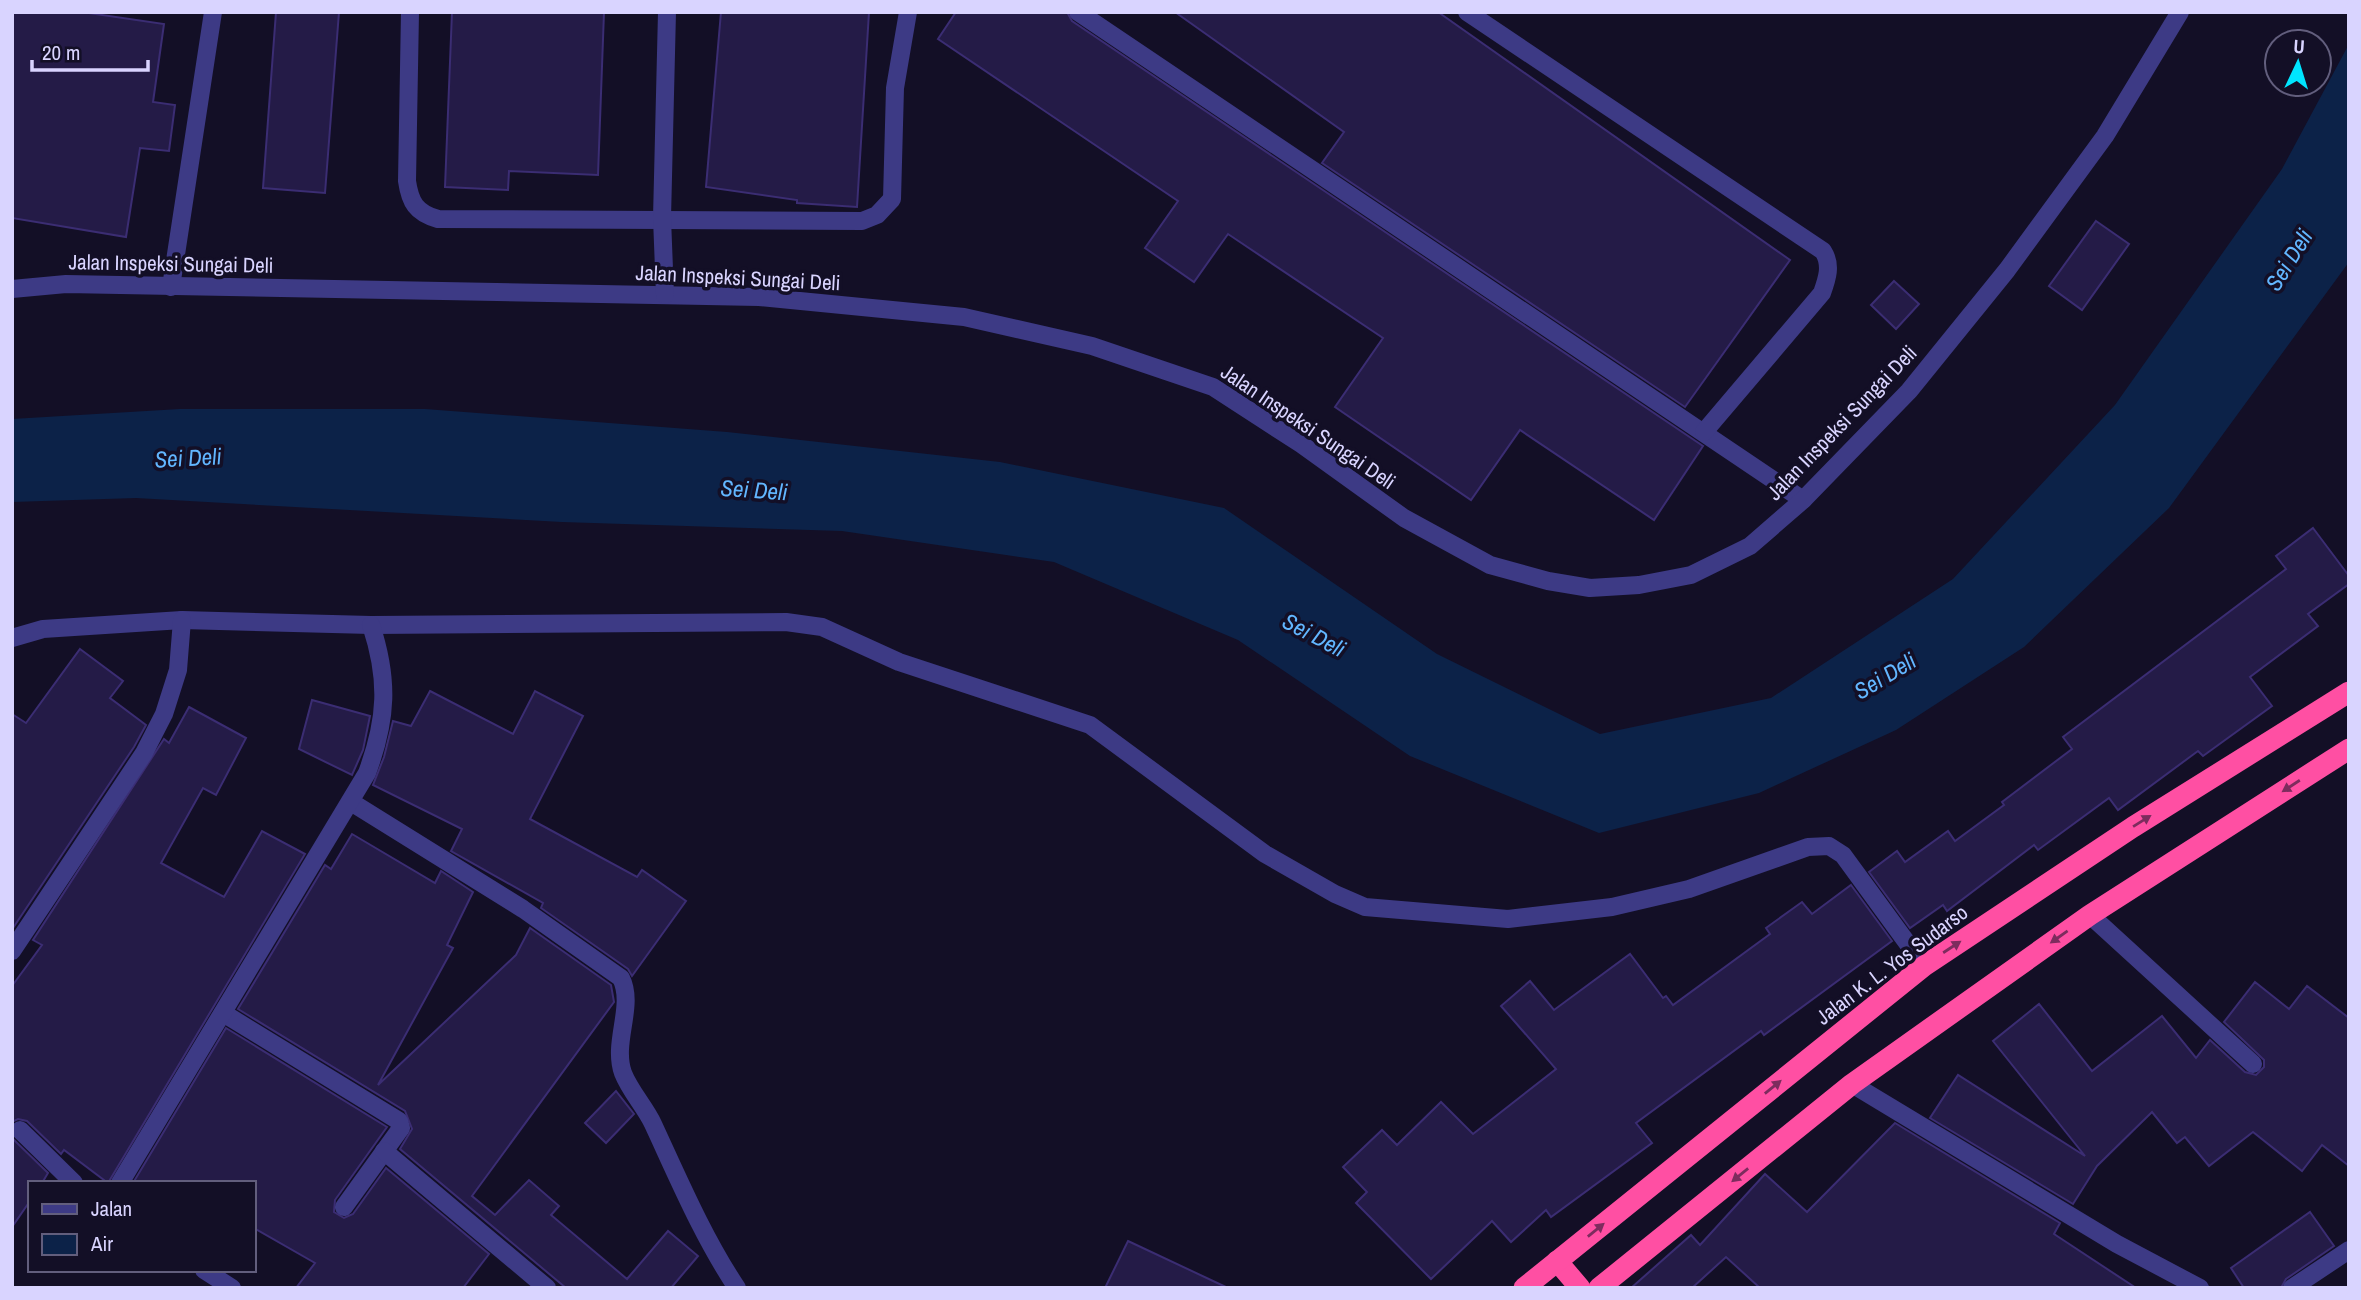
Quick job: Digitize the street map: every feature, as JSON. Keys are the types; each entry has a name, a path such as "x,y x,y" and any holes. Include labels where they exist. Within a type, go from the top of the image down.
{"highway":[{"name":"Jalan K. L. Yos Sudarso","path":"1524,1288 1924,966 2133,827 2349,692"},
{"path":"1600,1288 1852,1084 2090,915 2349,749"},
{"path":"1557,1261 1580,1288"}],"street":[{"path":"172,287 213,12"},
{"path":"410,12 407,181 410,198 423,215 438,219 862,221 877,215 891,199 893,190 895,88 908,12"},
{"path":"665,295 662,218 667,12"},
{"path":"1078,12 1803,500"},
{"path":"1467,12 1823,251 1827,257 1829,272 1822,293 1704,432"},
{"name":"Jalan Inspeksi Sungai Deli","path":"12,289 66,284 759,297 964,317 1092,346 1213,387 1301,444 1404,519 1490,565 1548,582 1590,588 1627,586 1691,575 1750,546 1803,500 1909,391 2007,270 2105,136 2180,12"},
{"path":"12,951 144,753 164,714 178,670 182,620"},
{"path":"12,638 43,629 182,620 371,625 786,622 822,627 899,662 1090,726 1265,854 1335,894 1365,907 1508,919 1612,907 1689,888 1808,847 1829,846 1843,855 1924,966"},
{"path":"121,1181 367,773 382,720 384,688 382,660 371,625"},
{"path":"351,802 523,909 621,978 626,997 620,1037 624,1074 641,1100 719,1261 737,1288"},
{"path":"2090,915 2253,1064"},
{"path":"223,1013 396,1119 401,1128 344,1207"},
{"path":"1852,1084 2117,1244 2200,1288"},
{"path":"20,1130 72,1181"},
{"path":"384,1151 547,1288"},
{"path":"2292,1288 2349,1250"},
{"path":"207,1272 232,1288"}],"water":[{"name":"Sei Deli","path":"2349,44 2349,262 2169,508 2024,647 1896,730 1759,793 1599,833 1410,756 1238,640 1054,562 842,531 562,522 136,498 12,502 12,419 180,409 425,409 727,432 1000,462 1224,508 1437,654 1600,734 1771,698 1953,579 2115,405 2282,169 2320,98 2333,98 2333,74"}],"building":[{"path":"12,12 82,12 164,24 153,102 175,105 169,151 140,148 126,237 12,218"},
{"path":"276,12 339,12 325,193 263,188"},
{"path":"452,12 604,12 598,175 509,171 508,190 445,187"},
{"path":"721,12 869,12 857,207 797,203 797,200 706,187"},
{"path":"956,12 1067,12 1072,21 1703,446 1654,520 1520,430 1471,500 1335,407 1383,338 1228,234 1194,282 1145,248 1178,201 938,39"},
{"path":"1175,12 1438,12 1790,260 1685,407 1322,163 1344,132"},
{"path":"2096,221 2129,244 2082,310 2049,286"},
{"path":"1894,281 1919,304 1896,329 1871,305"},
{"path":"2313,528 2349,576 2349,584 2308,614 2318,626 2250,677 2272,706 2203,756 2198,751 2118,810 2109,798 2038,850 2034,845 1947,911 1943,905 1910,928 1869,872 1897,851 1905,862 1948,831 1955,841 2004,805 2002,802 2072,749 2063,737 2286,569 2276,556"},
{"path":"80,649 123,681 110,698 146,725 13,928 12,714 26,723"},
{"path":"430,691 513,734 535,691 583,716 530,819 637,877 642,870 686,901 632,976 628,969 541,908 543,903 451,851 462,829 373,785 384,757 393,721 411,726"},
{"path":"312,700 370,716 363,750 352,775 299,749"},
{"path":"189,707 246,738 216,795 203,788 161,863 224,897 262,831 305,854 109,1181 105,1181 64,1150 61,1154 27,1121 18,1119 12,1122 12,986 42,945 33,940 164,739 169,743"},
{"path":"352,834 435,883 441,871 473,892 447,945 453,948 378,1085 516,955 530,928 611,985 614,1002 472,1196 495,1215 529,1180 559,1206 551,1215 627,1279 668,1231 698,1256 671,1288 566,1288 400,1149 412,1129 405,1111 238,1009 325,865 331,869"},
{"path":"1851,885 1892,941 1764,1035 1761,1031 1636,1123 1652,1143 1551,1217 1546,1210 1511,1242 1492,1221 1431,1279 1356,1203 1367,1192 1343,1167 1382,1130 1397,1145 1441,1102 1473,1134 1556,1069 1501,1006 1530,981 1554,1010 1630,954 1663,998 1666,996 1673,1005 1770,934 1766,928 1802,902 1812,914"},
{"path":"2255,982 2289,1009 2307,986 2349,1018 2349,1166 2322,1145 2302,1171 2253,1132 2209,1166 2185,1137 2177,1143 2152,1112 2097,1166 2073,1204 1930,1118 1958,1075 2085,1156 1993,1041 2039,1004 2092,1071 2162,1016 2196,1058 2210,1040 2245,1072 2256,1075 2264,1067 2264,1060 2224,1022"},
{"path":"226,1028 387,1127 335,1200 334,1212 344,1218 353,1214 386,1168 489,1254 463,1288 296,1288 315,1263 256,1229 256,1181 134,1181"},
{"path":"616,1091 634,1114 606,1143 585,1123"},
{"path":"1895,1123 2060,1223 2054,1234 2136,1288 1760,1288 1726,1257 1692,1288 1631,1288 1691,1235 1700,1245 1765,1174 1807,1212"},
{"path":"12,1138 48,1173 43,1181 28,1181 28,1204 12,1227"},
{"path":"2310,1212 2334,1246 2286,1279 2281,1288 2244,1288 2231,1268"},
{"path":"1128,1241 1228,1288 1105,1288"}]}
